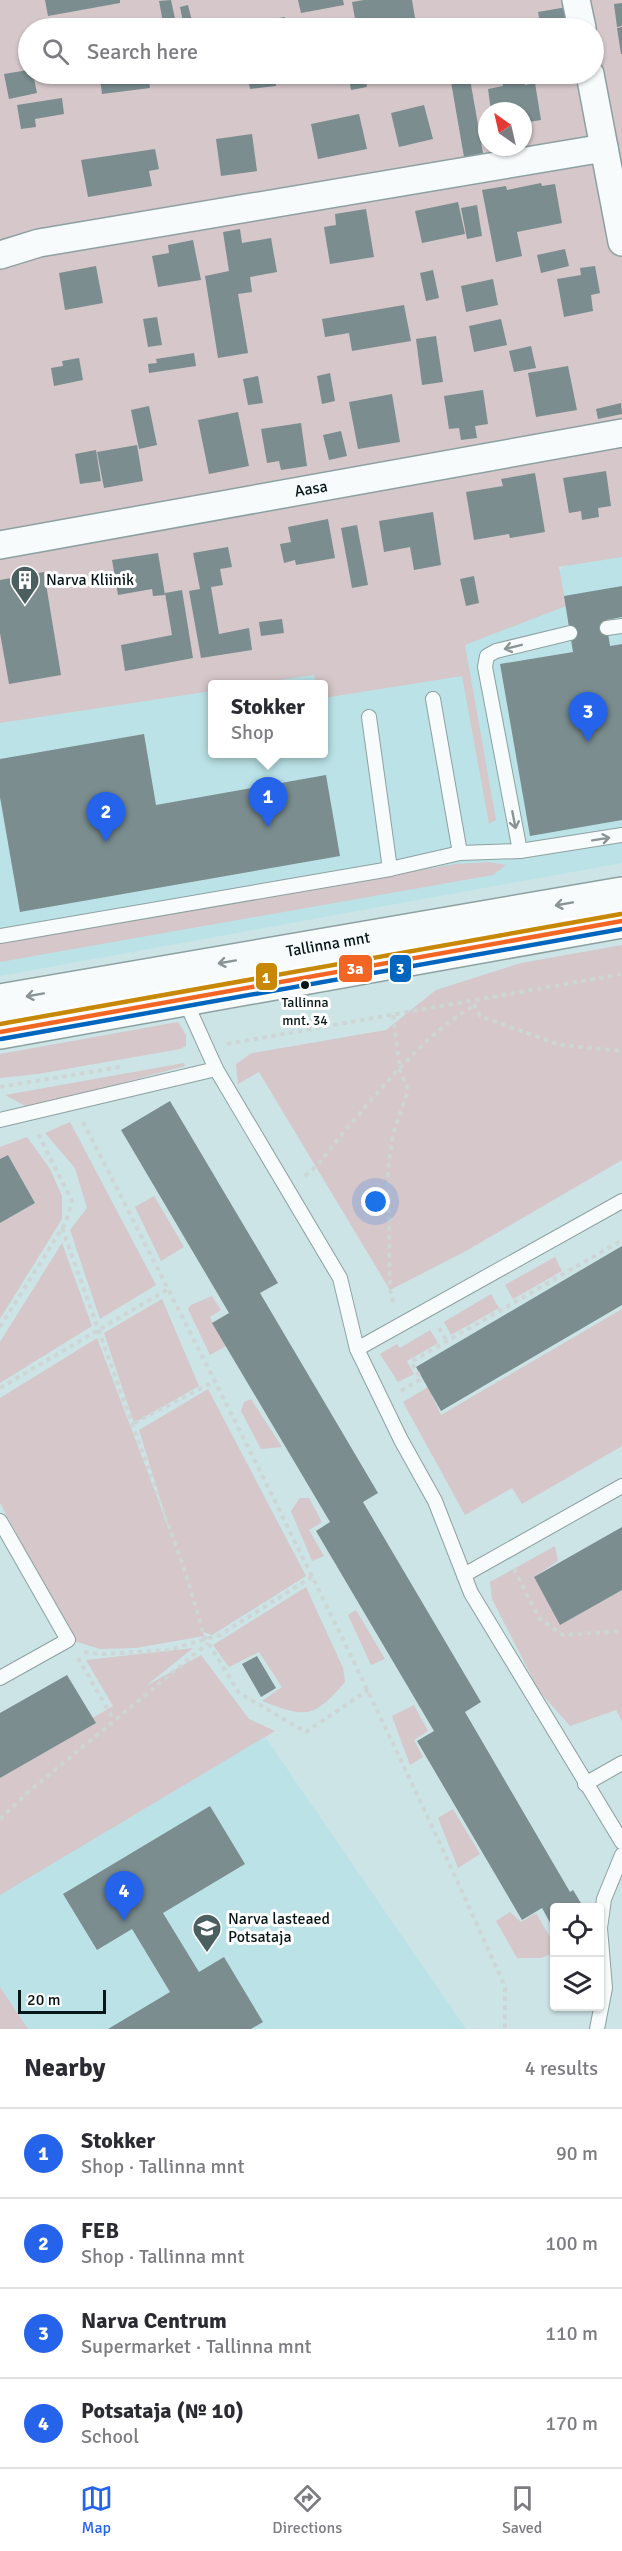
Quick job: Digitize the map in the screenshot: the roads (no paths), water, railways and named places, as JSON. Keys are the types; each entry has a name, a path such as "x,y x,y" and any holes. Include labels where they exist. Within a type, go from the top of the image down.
{"highway":[{"name":"Tallinna mnt","path":"0,1032 181,984 622,894"},
{"name":"Tallinna mnt","path":"0,1001 181,984 622,921"}],"street":[{"path":"576,0 580,18"},
{"path":"592,84 622,242"},
{"path":"0,255 51,241 604,148"},
{"name":"Aasa","path":"0,545 622,433"}],"lane":[{"path":"607,628 622,626"},
{"path":"520,851 485,667 487,656 496,651 570,633"},
{"path":"433,699 460,853"},
{"path":"369,717 390,869"},
{"path":"0,936 390,869 460,853 520,851 622,835"},
{"path":"181,984 216,1069 340,1278 357,1349 382,1402 435,1501 471,1593 622,1842"},
{"path":"0,1120 216,1069"},
{"path":"357,1349 622,1201"},
{"path":"464,1575 622,1486"},
{"path":"0,1521 68,1640 0,1678"},
{"path":"585,1784 622,1763"},
{"path":"597,2029 605,1988 600,1928 604,1899 622,1856"}],"place":[{"name":"Narva Kliinik","path":"25,606"},
{"name":"Narva Centrum","path":"588,742"},
{"name":"Stokker","path":"268,827"},
{"name":"FEB","path":"106,842"},
{"name":"Tallinna mnt. 34","path":"305,985"},
{"name":"Potsataja (№ 10)","path":"124,1921"},
{"name":"Narva lasteaed Potsataja","path":"207,1954"}]}
